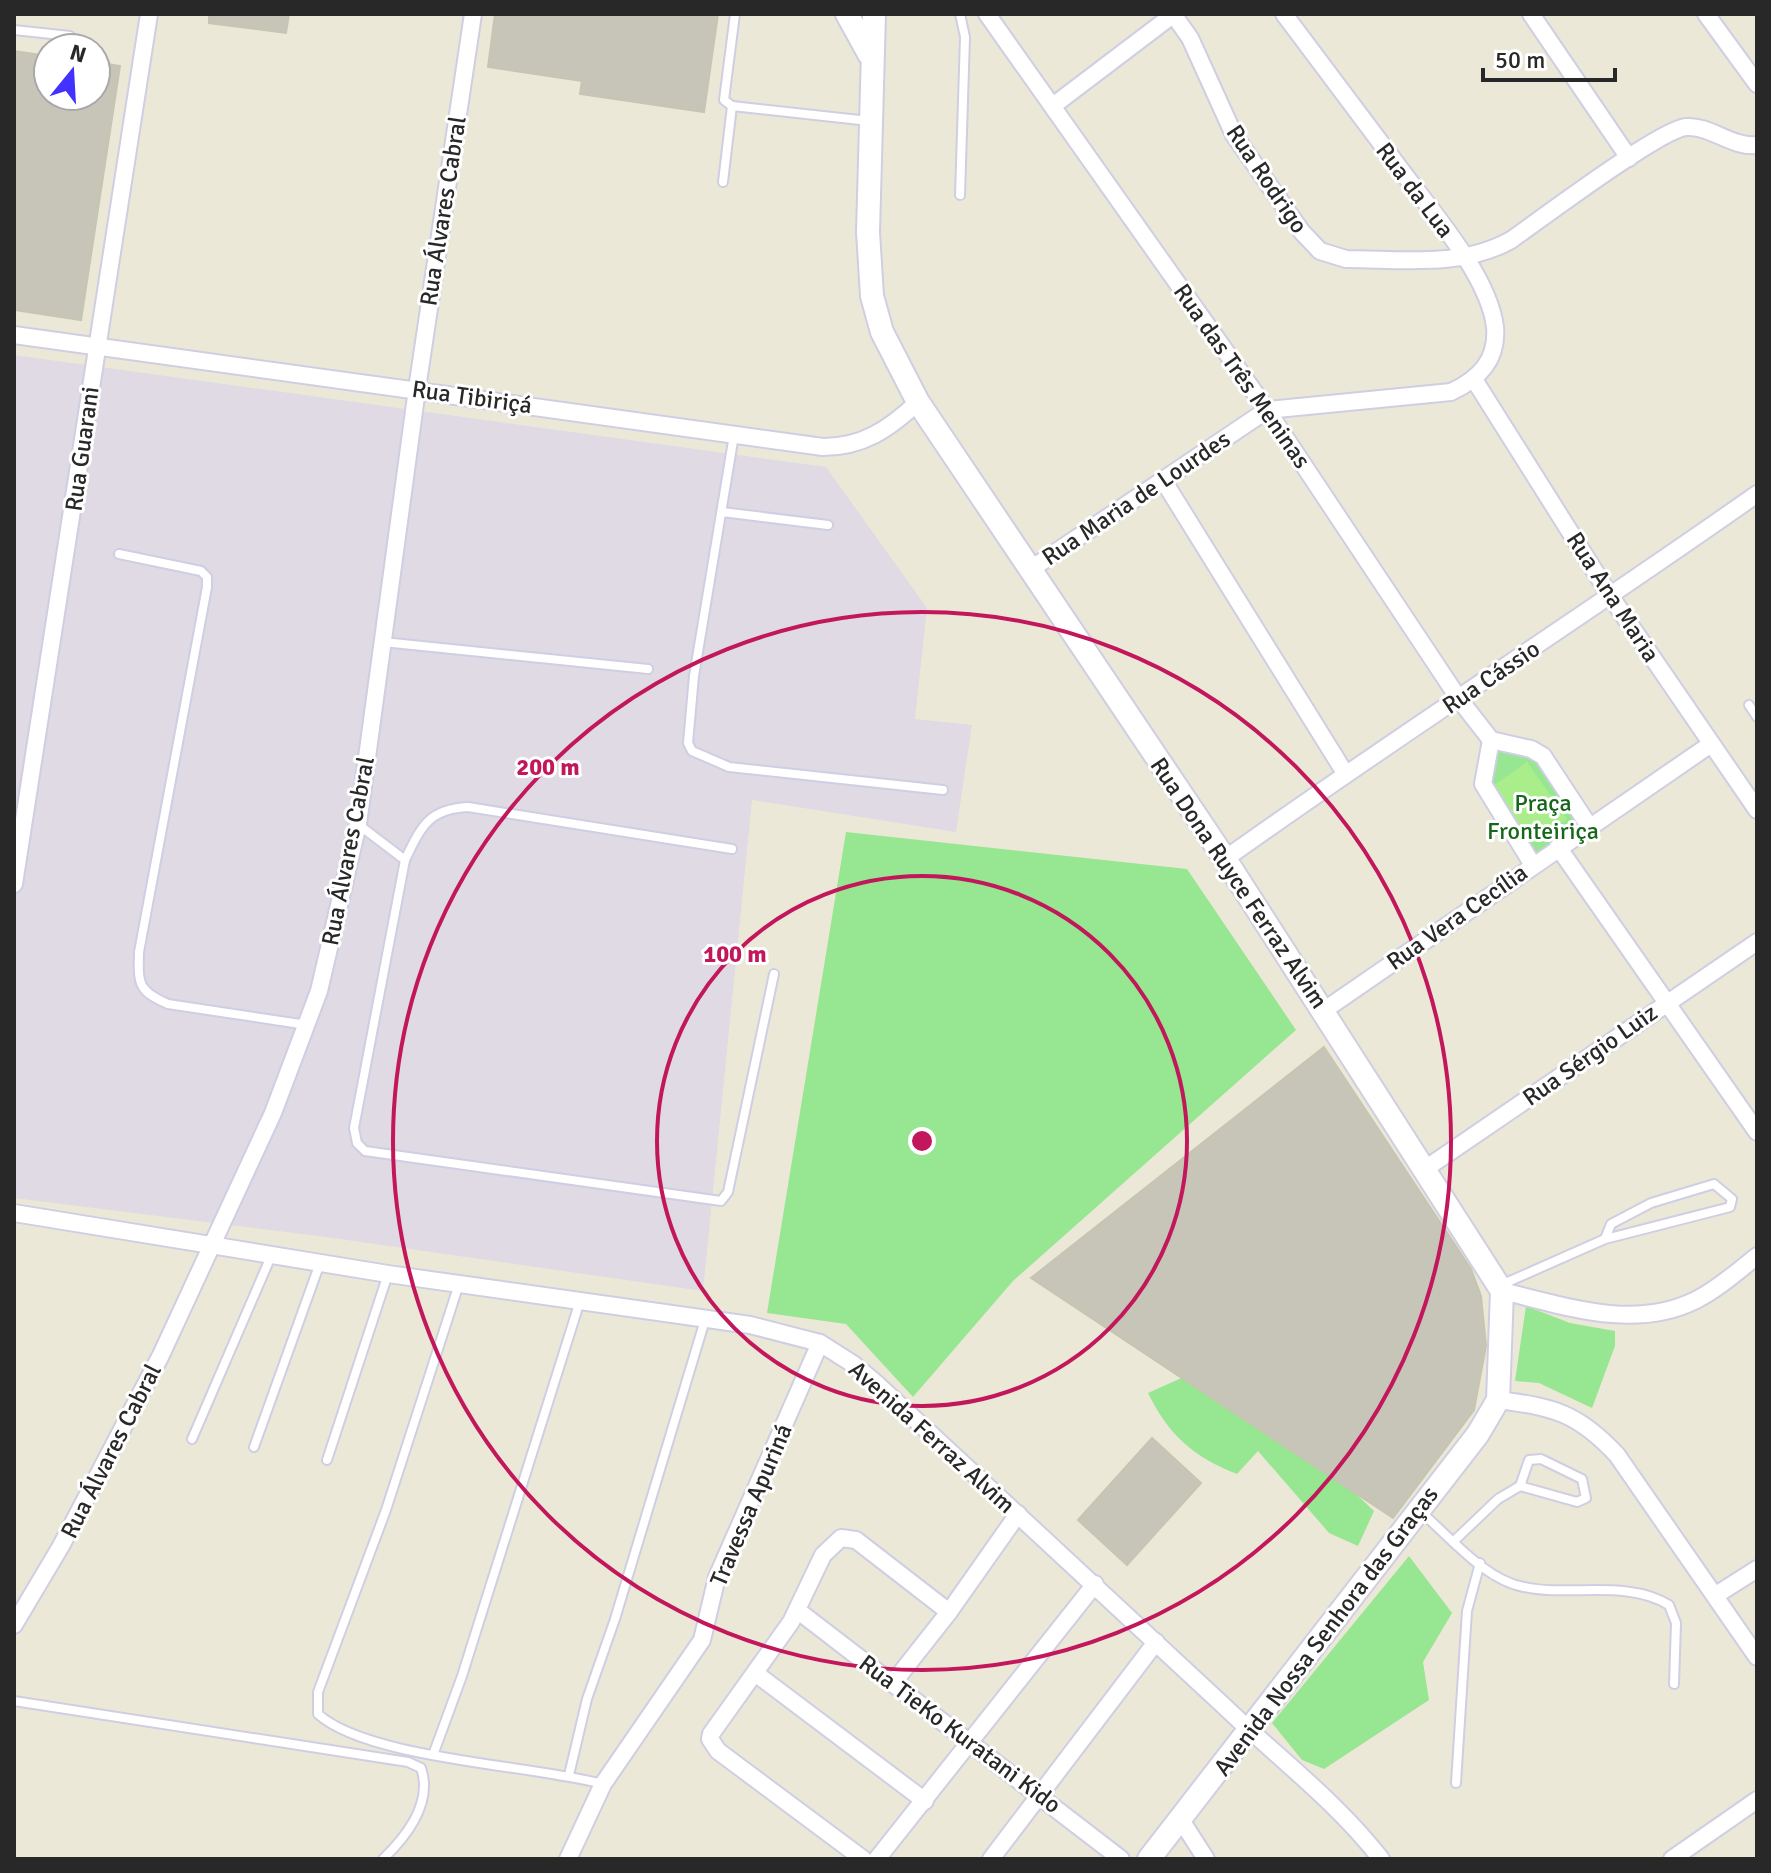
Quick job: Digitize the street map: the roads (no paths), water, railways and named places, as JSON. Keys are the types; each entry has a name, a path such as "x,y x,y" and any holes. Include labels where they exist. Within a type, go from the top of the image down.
{"main road":[{"path":"847,14 856,25 873,63"},
{"name":"Rua Dona Ruyce Ferraz Alvim","path":"874,14 868,232 872,296 882,332 918,402 1028,571 1225,859 1501,1288"},
{"path":"1498,1400 1501,1288"},
{"name":"Avenida Nossa Senhora das Graças","path":"1149,1859 1251,1732 1417,1509 1459,1459 1498,1400"}],"street":[{"name":"Rua Guarani","path":"14,884 149,14"},
{"name":"Rua Álvares Cabral","path":"14,1625 61,1546 214,1244 308,1025 358,824 417,389 473,14"},
{"name":"Rua das Três Meninas","path":"987,14 1267,410 1459,699 1491,740"},
{"path":"1054,105 1173,14"},
{"name":"Rua Rodrigo","path":"1173,14 1190,38 1234,135 1302,232 1320,251 1346,259 1467,258"},
{"name":"Rua da Lua","path":"1284,14 1467,258 1495,329 1489,363 1475,381"},
{"path":"1531,14 1629,158"},
{"path":"1706,14 1757,84"},
{"path":"1467,258 1491,252 1629,158 1688,127 1741,145 1757,145"},
{"name":"Rua Tibiriçá","path":"14,335 734,435 847,447 897,422 918,402"},
{"name":"Rua Maria de Lourdes","path":"1028,571 1267,410 1435,396 1475,381"},
{"name":"Rua Ana Maria","path":"1475,381 1611,597 1757,810"},
{"path":"1163,480 1345,773"},
{"name":"Rua Cássio","path":"1225,859 1345,773 1611,597 1757,494"},
{"path":"1533,865 1483,784 1491,740 1531,749 1543,756 1589,826"},
{"name":"Rua Vera Cecília","path":"1323,1011 1711,744"},
{"path":"1558,847 1757,1132"},
{"name":"Rua Sérgio Luiz","path":"1425,1169 1757,942"},
{"name":"Avenida Ferraz Alvim","path":"14,1213 388,1274 790,1333 820,1343 878,1385 1095,1584 1251,1732 1318,1790 1381,1859"},
{"path":"1501,1288 1603,1314 1635,1315 1671,1311 1699,1299 1757,1256"},
{"name":"Travessa Apuriná","path":"568,1859 603,1784 702,1640 717,1577 820,1343"},
{"path":"1498,1400 1565,1411 1593,1430 1617,1455 1757,1657"},
{"path":"893,1683 949,1612 1018,1514"},
{"path":"863,1859 712,1745 711,1734 797,1610 823,1555 832,1543 849,1537 949,1612"},
{"path":"1716,1595 1757,1569"},
{"path":"877,1859 1095,1584"},
{"name":"Rua TieKo Kuratani Kido","path":"797,1610 1121,1859"},
{"path":"991,1859 1156,1642"},
{"path":"755,1673 925,1801"},
{"path":"1672,1859 1757,1800"},
{"path":"1181,1820 1206,1859"}],"lane":[{"path":"735,14 724,100 732,106 871,121"},
{"path":"960,14 965,37 960,195"},
{"path":"723,182 732,106"},
{"path":"734,435 694,676 688,743 692,751 729,767 943,790"},
{"path":"722,512 828,525"},
{"path":"119,554 201,571 207,577 139,952 138,979 147,995 168,1004 308,1025"},
{"path":"383,642 648,669"},
{"path":"1749,705 1757,717"},
{"path":"732,849 468,807 449,808 435,815 420,830 405,860 354,1128 357,1143 365,1151 721,1201 728,1192 774,974"},
{"path":"358,824 405,860"},
{"path":"1501,1288 1605,1239 1730,1207 1732,1199 1714,1184 1689,1189 1611,1224 1605,1239"},
{"path":"192,1439 272,1254"},
{"path":"254,1447 321,1262"},
{"path":"327,1460 388,1274"},
{"path":"459,1284 386,1510 316,1699 318,1714 369,1739 433,1755 569,1775 603,1784"},
{"path":"433,1755 462,1676 580,1300"},
{"path":"569,1775 587,1699 615,1619 705,1320"},
{"path":"1455,1540 1498,1499 1520,1486 1529,1460 1541,1459 1582,1479 1588,1492 1586,1498 1577,1502 1520,1486"},
{"path":"1417,1509 1504,1581 1525,1588 1642,1594 1669,1605 1676,1623 1674,1684"},
{"path":"1456,1783 1467,1611 1480,1563"},
{"path":"14,1701 408,1762 421,1768 426,1783 415,1820 401,1842 383,1859"}],"park label":[{"name":"Praça Fronteiriça","path":"1543,817"}]}
